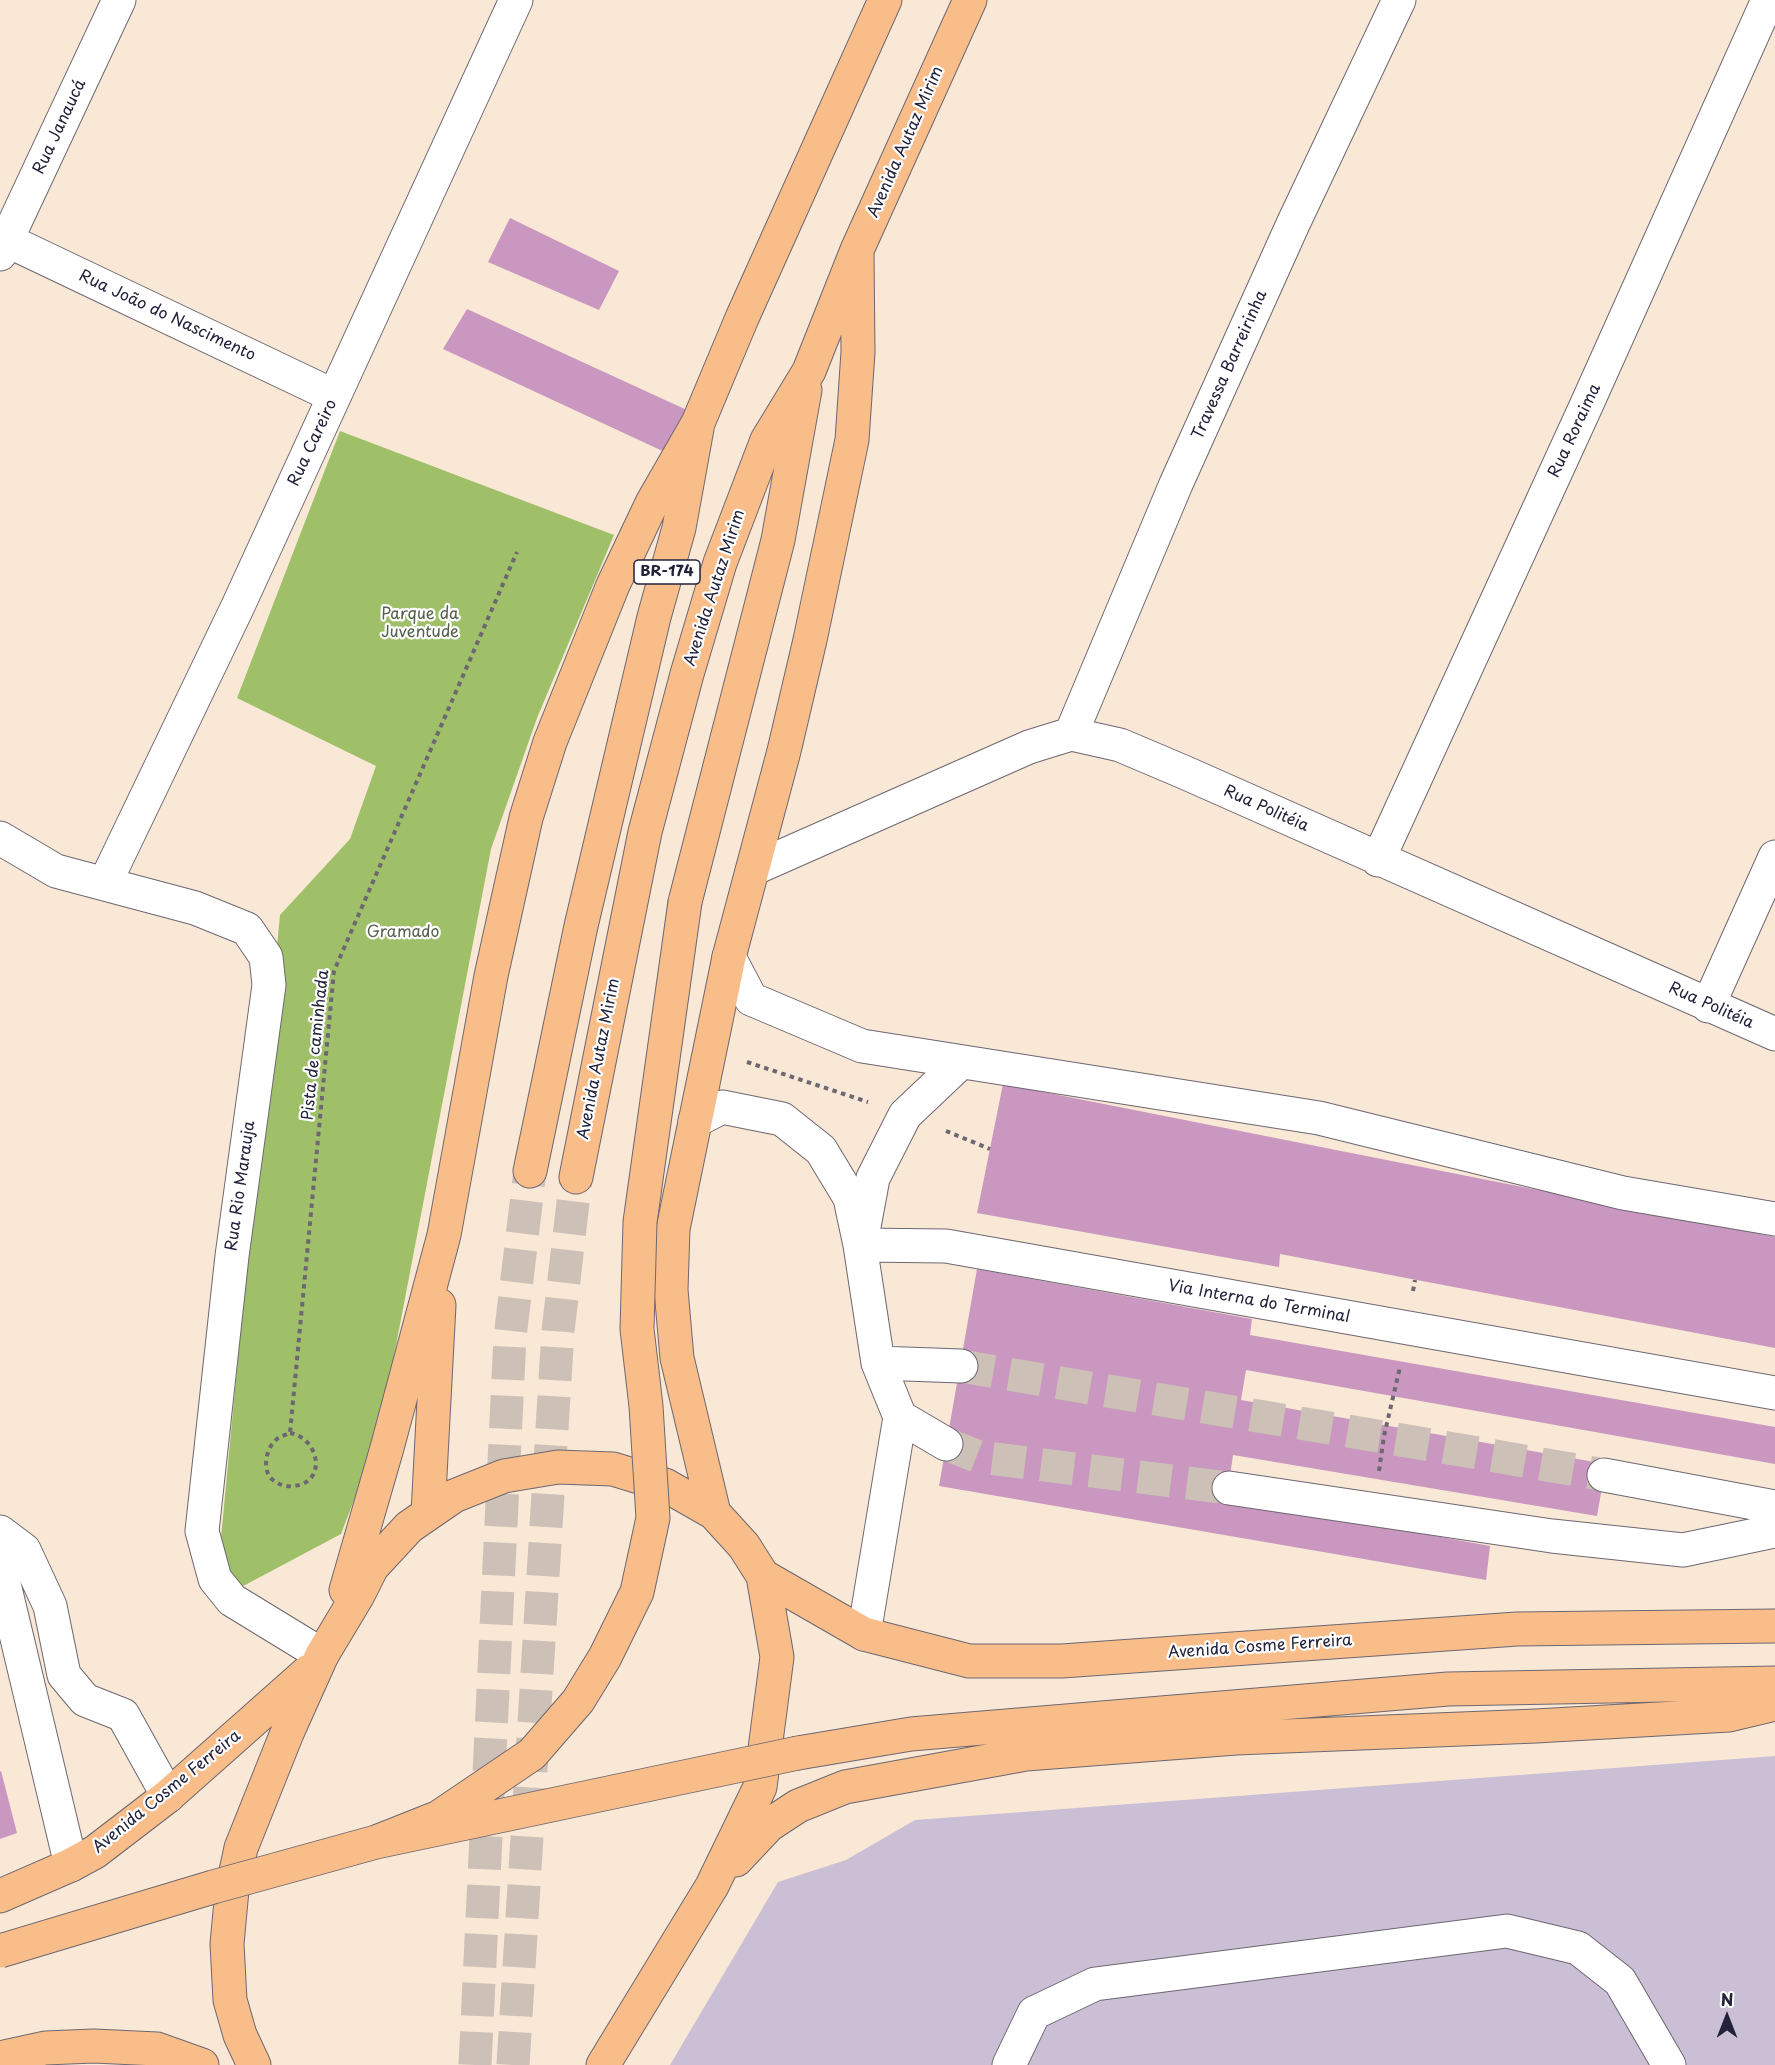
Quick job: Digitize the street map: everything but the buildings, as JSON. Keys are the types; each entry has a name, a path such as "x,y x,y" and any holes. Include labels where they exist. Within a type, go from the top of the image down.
{"main road":[{"name":"BR-174","path":"530,1171 584,915 654,617 679,528 698,423 747,307 885,0"},
{"name":"Avenida Autaz Mirim","path":"576,1177 645,832 687,674 720,563 767,440 809,371 857,250 970,0"},
{"path":"714,1513 677,1358 671,1290 673,1229 729,957 784,751 852,440 858,352 857,250"},
{"path":"376,1842 439,1817 532,1754 583,1692 605,1657 637,1592 653,1518 646,1406 637,1329 640,1222 685,902 778,540 809,371"},
{"path":"254,2065 240,2035 230,2000 227,1944 232,1890 242,1848 322,1656 348,1582 387,1448 444,1235 491,976 526,818 550,742 613,585 652,503 698,423"},
{"path":"428,1513 444,1235"},
{"path":"322,1656 372,1567 409,1527 454,1496 504,1476 558,1467 613,1469 665,1485 714,1513 744,1546 763,1576 777,1657 760,1786 712,1886 603,2065"},
{"name":"Avenida Cosme Ferreira","path":"763,1576 864,1634 969,1661 1062,1661 1517,1629 1775,1626"},
{"name":"Avenida Cosme Ferreira","path":"0,1896 71,1865 95,1851 168,1796 322,1656"},
{"path":"0,1951 213,1887 376,1842 798,1753 911,1734 1448,1689 1775,1683"},
{"path":"712,1886 769,1825 798,1806 845,1787 938,1769 1026,1754 1236,1738 1582,1724 1729,1715 1775,1704"},
{"path":"0,2058 45,2049 94,2046 157,2049 202,2065"}],"street":[{"name":"Rua Janaucá","path":"2,244 119,0"},
{"name":"Rua Careiro","path":"105,883 238,606 516,0"},
{"name":"Travessa Barreirinha","path":"1071,734 1181,473 1293,224 1399,0"},
{"name":"Rua Roraima","path":"1378,860 1586,406 1768,0"},
{"name":"Rua João do Nascimento","path":"2,244 334,396"},
{"name":"Rua Politéia","path":"753,869 1029,747 1071,734 1120,745 1775,1034"},
{"name":"Rua Rio Marauja","path":"0,838 56,872 195,908 247,929 266,957 269,985 232,1256 202,1531 216,1579 232,1600 322,1656"},
{"path":"1708,1006 1775,857"},
{"path":"729,957 751,999 861,1046 1319,1118 1623,1193 1775,1219"},
{"path":"860,1245 873,1178 905,1114 961,1062"},
{"path":"695,1121 723,1107 782,1119 821,1150 850,1198 860,1245 878,1363 900,1417 864,1634"},
{"name":"Via Interna do Terminal","path":"860,1245 946,1246 1775,1393"},
{"path":"878,1363 961,1366"},
{"path":"900,1417 946,1444"},
{"path":"1604,1475 1775,1508"},
{"path":"1229,1488 1552,1536 1683,1550 1775,1531"},
{"path":"0,1533 24,1550 50,1606 64,1676 85,1700 123,1715 168,1796"},
{"path":"0,1567 71,1865"},
{"path":"1009,2065 1034,2013 1095,1984 1507,1931 1578,1948 1620,1982 1669,2065"}],"path":[{"name":"Pista de caminhada","path":"290,1433 334,971 518,552"},
{"path":"709,1051 905,1114 990,1149"},
{"path":"1370,1509 1408,1328 1415,1280"},
{"path":"290,1433 299,1434 305,1439 316,1457 316,1467 312,1478 305,1485 291,1487 279,1485 270,1478 266,1469 266,1459 270,1448 277,1439 290,1433"}],"shaded area":[{"path":"1775,1756 1775,2065 670,2065 778,1882 846,1860 915,1820"}],"green space":[{"name":"Parque da Juventude","path":"340,431 614,535 537,718 491,849 379,1434 341,1534 215,1601 280,915 350,839 376,766 237,698"}],"tunnel":[{"path":"475,2065 510,1337 530,1171"},
{"path":"513,2065 558,1331 576,1177"},
{"path":"961,1366 1604,1475"},
{"path":"946,1444 979,1457 1229,1488"}],"park label":[{"name":"Gramado","path":"403,933"}]}
